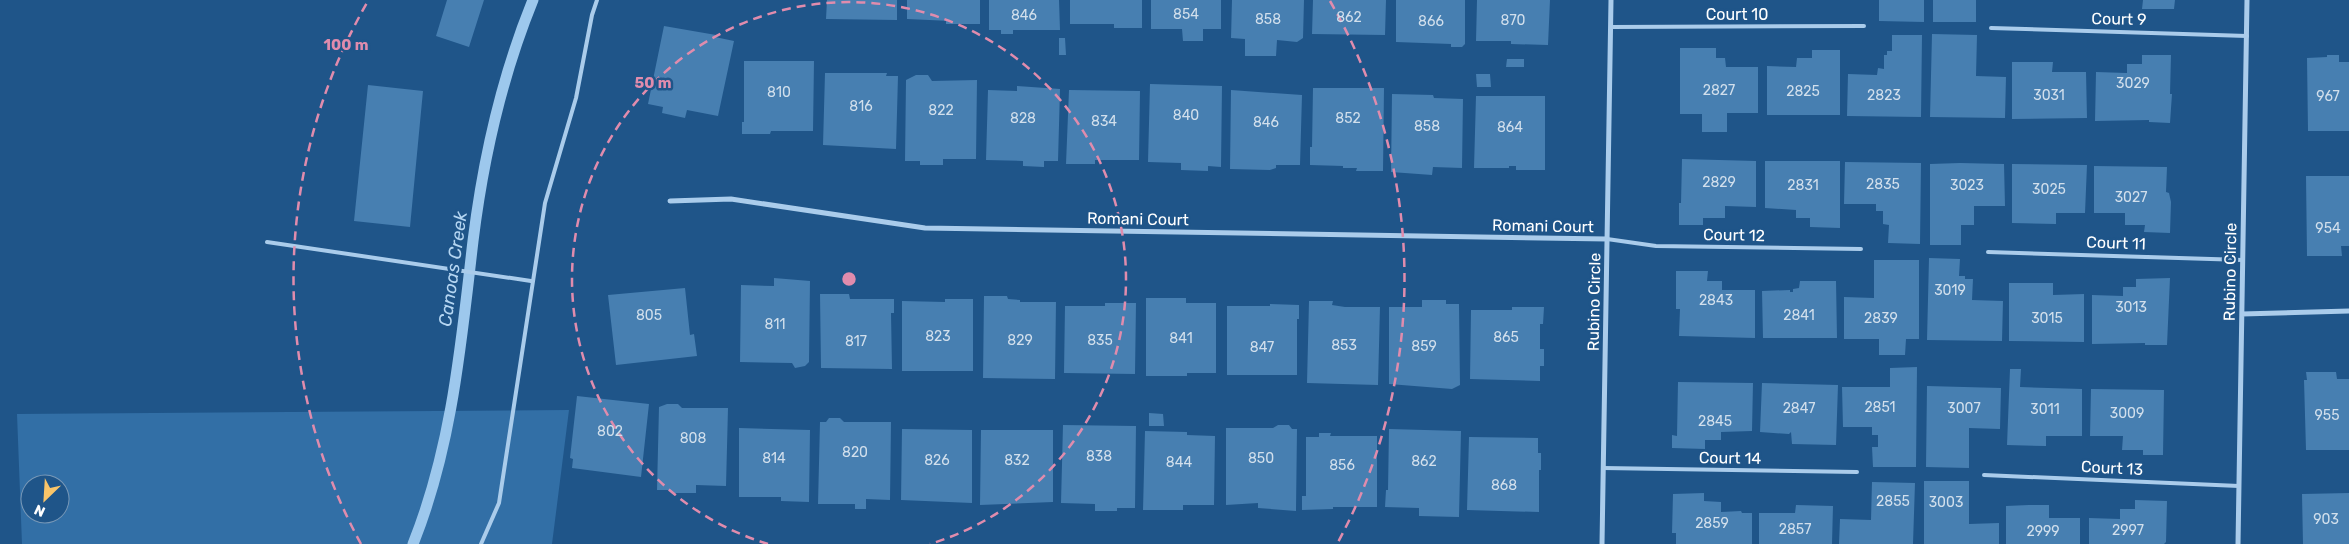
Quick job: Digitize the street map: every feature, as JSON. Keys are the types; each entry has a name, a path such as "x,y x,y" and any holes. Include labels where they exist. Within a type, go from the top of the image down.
{"street":[{"name":"Rubino Circle","path":"1602,544 1611,0"},
{"name":"Rubino Circle","path":"2238,544 2247,0"},
{"name":"Romani Court","path":"670,201 731,199 925,228 1607,239"},
{"path":"2242,314 2349,311"}],"lane":[{"path":"481,544 499,503 531,281 545,203 576,98 592,15 597,0"},
{"name":"Court 10","path":"1611,27 1864,26"},
{"name":"Court 9","path":"1991,28 2247,36"},
{"name":"Court 12","path":"1607,239 1656,246 1861,249"},
{"path":"267,242 531,281"},
{"name":"Court 11","path":"1988,252 2243,260"},
{"name":"Court 14","path":"1603,468 1857,472"},
{"name":"Court 13","path":"1984,475 2239,486"}],"shaded area":[{"path":"569,410 552,544 22,544 21,524 70,524 70,474 20,474 20,492 17,414"}],"building":[{"path":"447,0 484,0 469,47 436,36"},
{"path":"827,0 897,0 897,20 826,19"},
{"path":"907,0 980,0 980,24 946,24 946,21 951,21 907,19"},
{"path":"989,0 1059,0 1060,30 1013,30 1013,34 1001,34 1001,30 989,30"},
{"path":"1070,0 1142,0 1142,28 1114,28 1114,24 1070,24"},
{"path":"1151,0 1221,0 1221,29 1203,29 1203,41 1183,41 1182,29 1151,29"},
{"path":"1232,0 1304,0 1303,38 1297,42 1277,40 1276,56 1245,56 1245,39 1231,38"},
{"path":"1313,0 1386,0 1385,35 1312,34"},
{"path":"1396,0 1465,0 1465,44 1462,47 1451,47 1451,44 1396,42"},
{"path":"1477,0 1550,0 1548,45 1511,44 1511,41 1476,41"},
{"path":"1879,0 1924,0 1924,22 1879,21"},
{"path":"1933,0 1976,0 1976,22 1933,22"},
{"path":"2143,0 2175,0 2174,9 2142,9"},
{"path":"664,26 716,35 715,37 734,41 718,116 687,110 685,118 662,113 663,107 648,104"},
{"path":"1932,34 1977,35 1976,76 2006,77 2005,118 1930,117"},
{"path":"1892,35 1922,35 1921,117 1847,116 1848,74 1877,75 1878,68 1884,69 1884,55 1887,55 1887,51 1892,51"},
{"path":"1059,38 1065,38 1066,55 1059,55"},
{"path":"1680,48 1716,48 1716,58 1725,58 1726,67 1758,67 1758,113 1727,113 1727,132 1702,132 1702,114 1680,114"},
{"path":"1812,50 1840,50 1840,115 1767,115 1767,66 1796,67 1797,58 1812,58"},
{"path":"2142,55 2171,55 2170,94 2172,94 2170,123 2149,122 2149,120 2095,121 2096,72 2127,73 2127,64 2142,64"},
{"path":"2327,55 2339,55 2339,62 2349,62 2349,131 2308,131 2307,58 2327,57"},
{"path":"1507,59 1524,59 1524,67 1506,67"},
{"path":"744,61 814,61 813,131 771,131 770,134 742,134 742,122 744,122"},
{"path":"2012,62 2053,62 2052,72 2086,72 2087,118 2012,119"},
{"path":"825,73 887,73 886,76 898,76 896,149 823,145"},
{"path":"1476,74 1490,74 1491,87 1477,87"},
{"path":"916,75 928,75 932,81 977,80 976,159 943,159 943,165 920,165 920,161 905,161 906,80"},
{"path":"1150,84 1222,86 1221,167 1208,166 1208,171 1181,170 1181,163 1148,162"},
{"path":"368,85 423,91 410,227 354,221"},
{"path":"1017,86 1060,89 1058,161 1044,161 1044,167 1023,166 1023,161 986,160 988,90 1017,91"},
{"path":"1313,88 1384,88 1383,171 1356,171 1357,168 1343,168 1343,166 1310,165"},
{"path":"1069,90 1140,91 1139,160 1095,160 1095,164 1066,164"},
{"path":"1231,90 1302,95 1300,165 1276,165 1276,168 1270,170 1230,169"},
{"path":"1392,94 1433,95 1434,98 1463,99 1462,168 1433,167 1432,175 1391,172"},
{"path":"1476,96 1545,96 1545,170 1516,170 1516,166 1509,166 1509,168 1474,168"},
{"path":"1682,159 1756,161 1756,207 1725,206 1725,218 1703,218 1703,225 1679,225"},
{"path":"1765,161 1840,161 1840,228 1810,227 1810,218 1796,218 1796,210 1765,208"},
{"path":"1845,162 1921,163 1920,244 1888,243 1889,225 1883,224 1883,211 1876,211 1876,204 1844,204"},
{"path":"1930,164 2004,164 2005,206 1974,206 1974,225 1961,225 1961,245 1930,245"},
{"path":"2012,164 2087,165 2085,213 2056,213 2056,224 2012,223"},
{"path":"2094,166 2167,167 2166,192 2169,193 2171,202 2170,233 2144,232 2145,225 2125,225 2125,213 2094,213"},
{"path":"2306,176 2349,176 2349,246 2341,246 2342,256 2307,256"},
{"path":"1929,258 1960,259 1959,276 1965,276 1965,279 1973,279 1972,300 2003,301 2002,341 1927,340"},
{"path":"1874,260 1919,260 1919,339 1906,339 1905,355 1879,355 1879,339 1844,339 1844,297 1874,298"},
{"path":"1676,271 1708,271 1707,281 1722,281 1722,290 1755,290 1755,338 1679,336 1680,309 1676,309"},
{"path":"774,278 810,281 809,362 805,366 795,368 792,363 740,362 741,285 774,286"},
{"path":"2170,278 2167,345 2145,345 2145,343 2092,344 2092,295 2123,296 2123,287 2136,287 2136,279"},
{"path":"1800,281 1836,281 1837,338 1763,338 1762,291 1790,290 1790,292 1793,292 1793,289 1799,288"},
{"path":"2009,283 2053,283 2053,295 2084,294 2084,342 2009,341"},
{"path":"685,288 690,335 694,334 697,356 616,365 608,295"},
{"path":"820,294 849,294 850,299 894,299 894,313 891,313 892,369 821,368"},
{"path":"984,296 1007,296 1008,299 1020,300 1020,302 1056,302 1055,379 983,378"},
{"path":"1146,298 1186,298 1186,303 1216,303 1216,373 1187,373 1187,376 1146,376"},
{"path":"945,299 973,299 973,371 902,371 902,301 945,302"},
{"path":"1422,300 1446,300 1446,304 1459,304 1460,385 1452,389 1389,384 1389,307 1422,307"},
{"path":"1309,301 1333,301 1332,305 1345,307 1380,307 1378,385 1307,383"},
{"path":"1105,303 1136,303 1135,374 1064,373 1065,306 1105,306"},
{"path":"1270,304 1299,305 1299,319 1297,319 1297,375 1227,375 1227,306 1270,306"},
{"path":"1512,307 1544,307 1543,324 1540,324 1540,349 1544,349 1544,366 1540,366 1540,381 1470,379 1471,310 1512,310"},
{"path":"1917,367 1916,467 1873,467 1872,447 1878,447 1878,435 1872,435 1872,427 1843,427 1842,387 1890,387 1890,368"},
{"path":"2010,369 2021,369 2020,387 2082,389 2082,436 2046,436 2046,446 2007,445"},
{"path":"2306,372 2336,372 2337,379 2349,379 2349,450 2306,450 2304,380 2307,380"},
{"path":"1678,382 1753,383 1752,431 1721,432 1721,440 1705,440 1705,449 1672,448 1672,435 1677,436"},
{"path":"1762,383 1838,385 1836,445 1792,444 1791,432 1789,434 1760,432"},
{"path":"1927,386 2001,388 2000,429 1969,428 1969,468 1926,467"},
{"path":"2091,389 2164,390 2163,455 2143,455 2143,450 2122,450 2123,436 2090,436"},
{"path":"577,396 649,404 641,477 572,468 573,459 570,458"},
{"path":"667,404 678,404 682,408 728,408 726,486 696,485 696,493 671,493 671,490 657,490 659,407"},
{"path":"1149,413 1163,414 1164,426 1149,426"},
{"path":"829,418 840,418 844,422 891,422 890,500 866,499 866,509 855,509 855,504 818,504 820,422 826,422"},
{"path":"1063,425 1136,426 1135,508 1117,508 1117,511 1095,511 1095,504 1061,503"},
{"path":"1278,425 1289,425 1292,429 1297,429 1296,511 1258,508 1258,503 1226,505 1226,428 1273,428"},
{"path":"739,428 810,430 809,502 781,501 781,497 739,497"},
{"path":"902,429 972,430 972,503 901,500"},
{"path":"1389,429 1461,431 1459,517 1419,516 1419,508 1385,507 1386,490 1388,490"},
{"path":"981,430 1053,430 1053,502 980,505"},
{"path":"1145,431 1187,432 1187,435 1215,436 1214,505 1183,505 1183,510 1143,510"},
{"path":"1319,433 1331,433 1330,436 1377,436 1377,507 1333,507 1333,509 1302,510 1302,496 1306,496 1306,437 1319,437"},
{"path":"1469,437 1538,438 1538,453 1541,453 1539,512 1467,510"},
{"path":"1924,481 1969,481 1969,524 1999,523 1999,544 1924,544"},
{"path":"1872,482 1915,483 1913,544 1839,544 1840,519 1871,520"},
{"path":"1704,493 1704,501 1721,502 1721,512 1741,511 1742,513 1752,513 1752,544 1676,544 1676,533 1672,533 1673,494"},
{"path":"2349,493 2349,544 2303,544 2302,494"},
{"path":"2135,500 2167,501 2166,542 2164,544 2089,544 2089,518 2120,519 2120,509 2135,509"},
{"path":"1796,505 1833,506 1832,544 1759,544 1759,513 1795,513"},
{"path":"2049,505 2049,518 2080,518 2080,544 2006,544 2006,506"}],"waterway":[{"name":"Canoas Creek","path":"413,544 426,507 446,433 459,357 477,211 488,149 512,58 533,0"}]}
